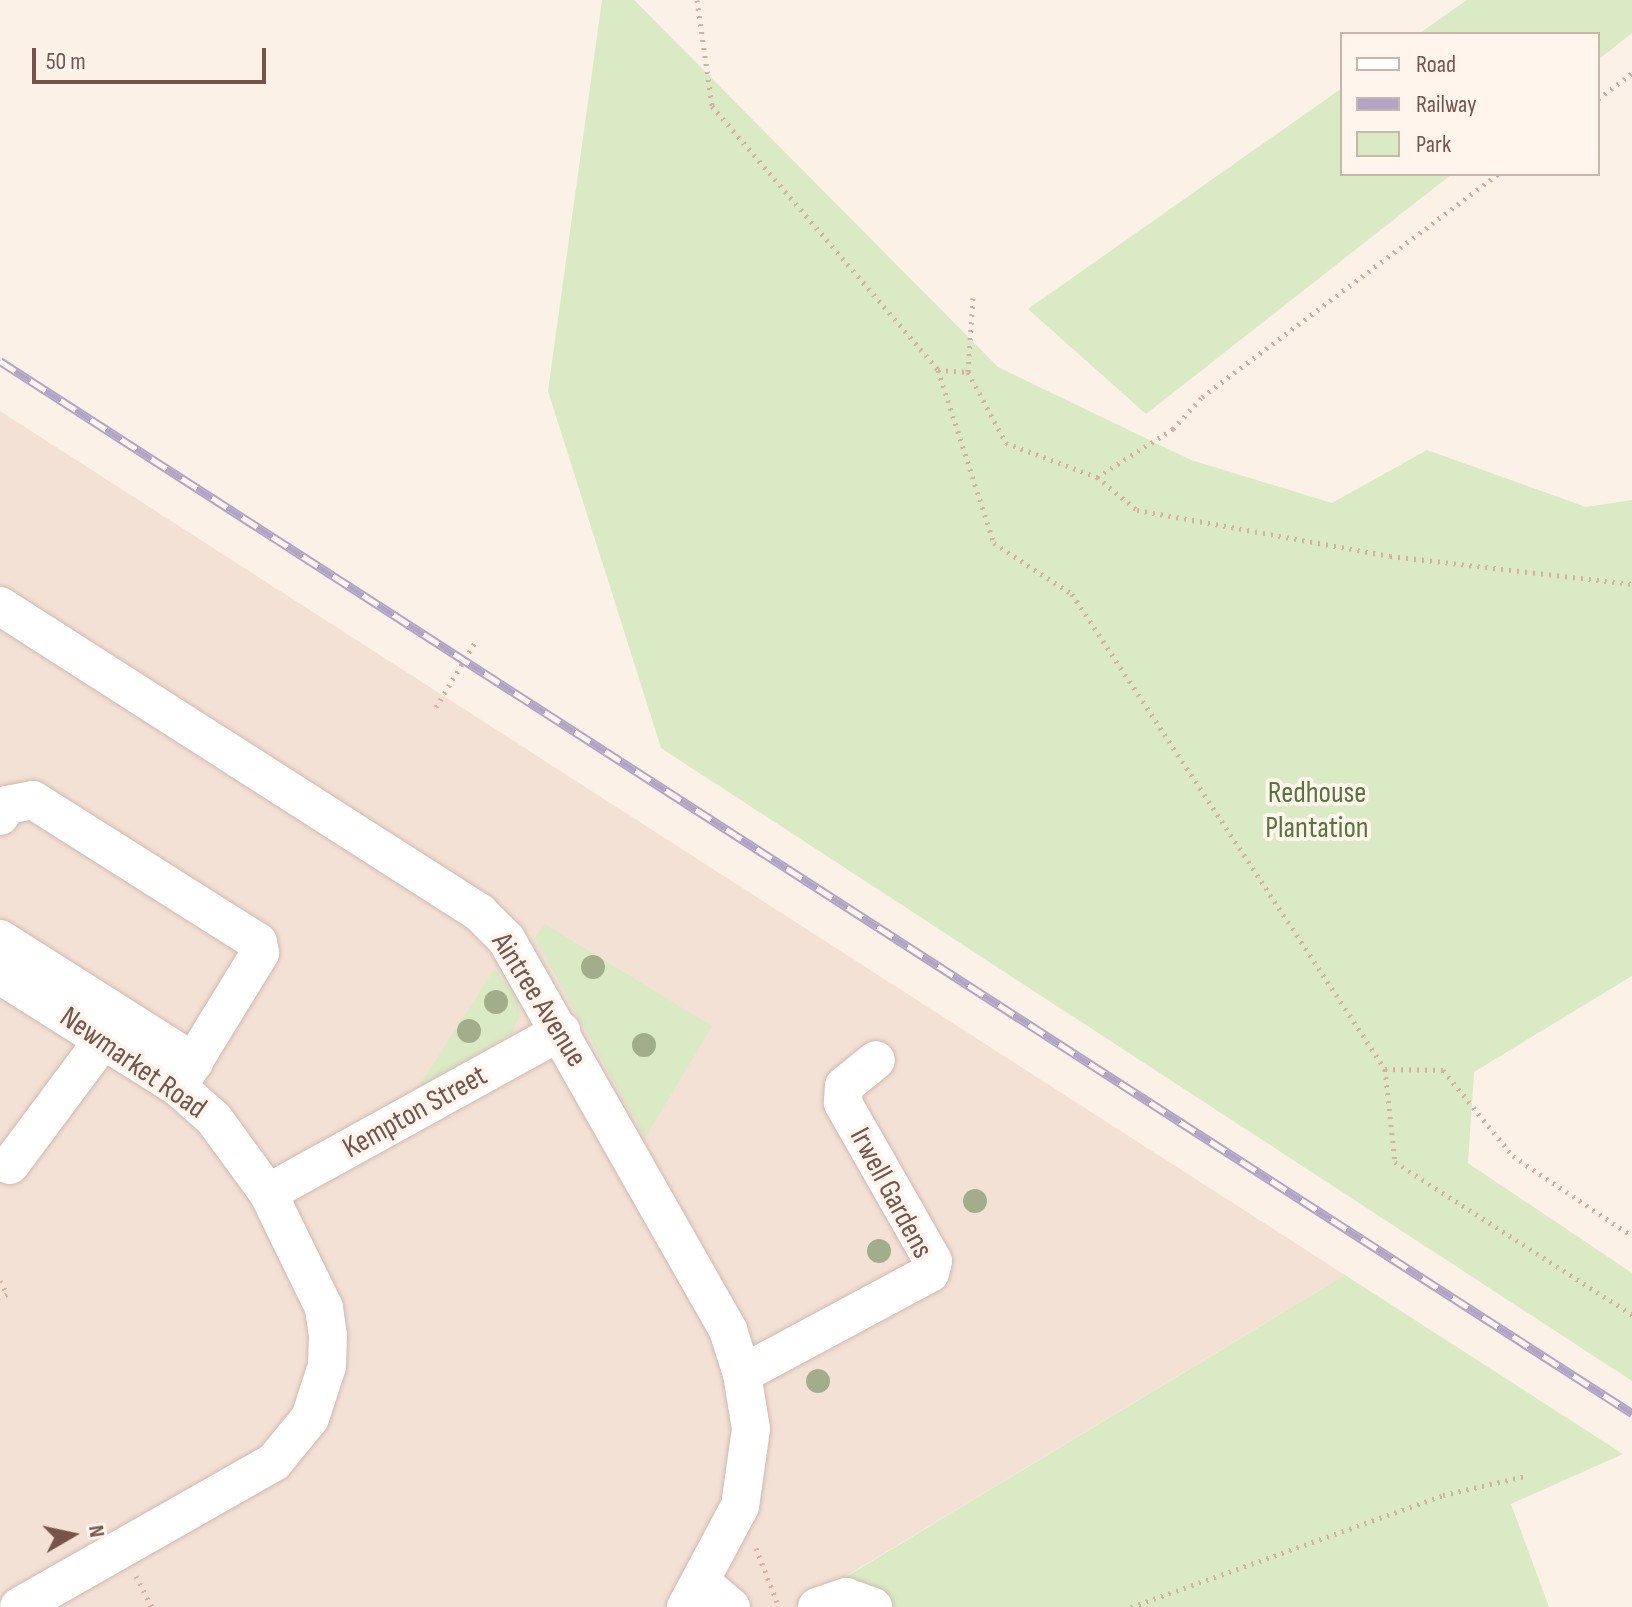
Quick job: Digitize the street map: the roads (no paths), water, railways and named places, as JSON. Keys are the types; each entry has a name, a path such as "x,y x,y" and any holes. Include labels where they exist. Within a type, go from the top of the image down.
{"street":[{"name":"Aintree Avenue","path":"0,606 480,913 506,939 561,1031 728,1330 742,1374 751,1429 740,1506 693,1595"},
{"path":"0,816 7,805 33,800 258,942 260,953 186,1075 0,939"},
{"name":"Newmarket Road","path":"0,975 104,1039 186,1075 268,1193 324,1308 327,1366 310,1418 274,1462 19,1607"},
{"name":"Kempton Street","path":"268,1193 561,1031"},
{"path":"10,1165 104,1039"},
{"name":"Irwell Gardens","path":"742,1374 930,1273 933,1261 843,1103 844,1086 876,1060"},
{"path":"693,1595 731,1607"},
{"path":"817,1607 846,1597 873,1607"}],"railway":[{"path":"0,361 1632,1413"}],"park label":[{"name":"Redhouse Plantation","path":"1317,810"}]}
